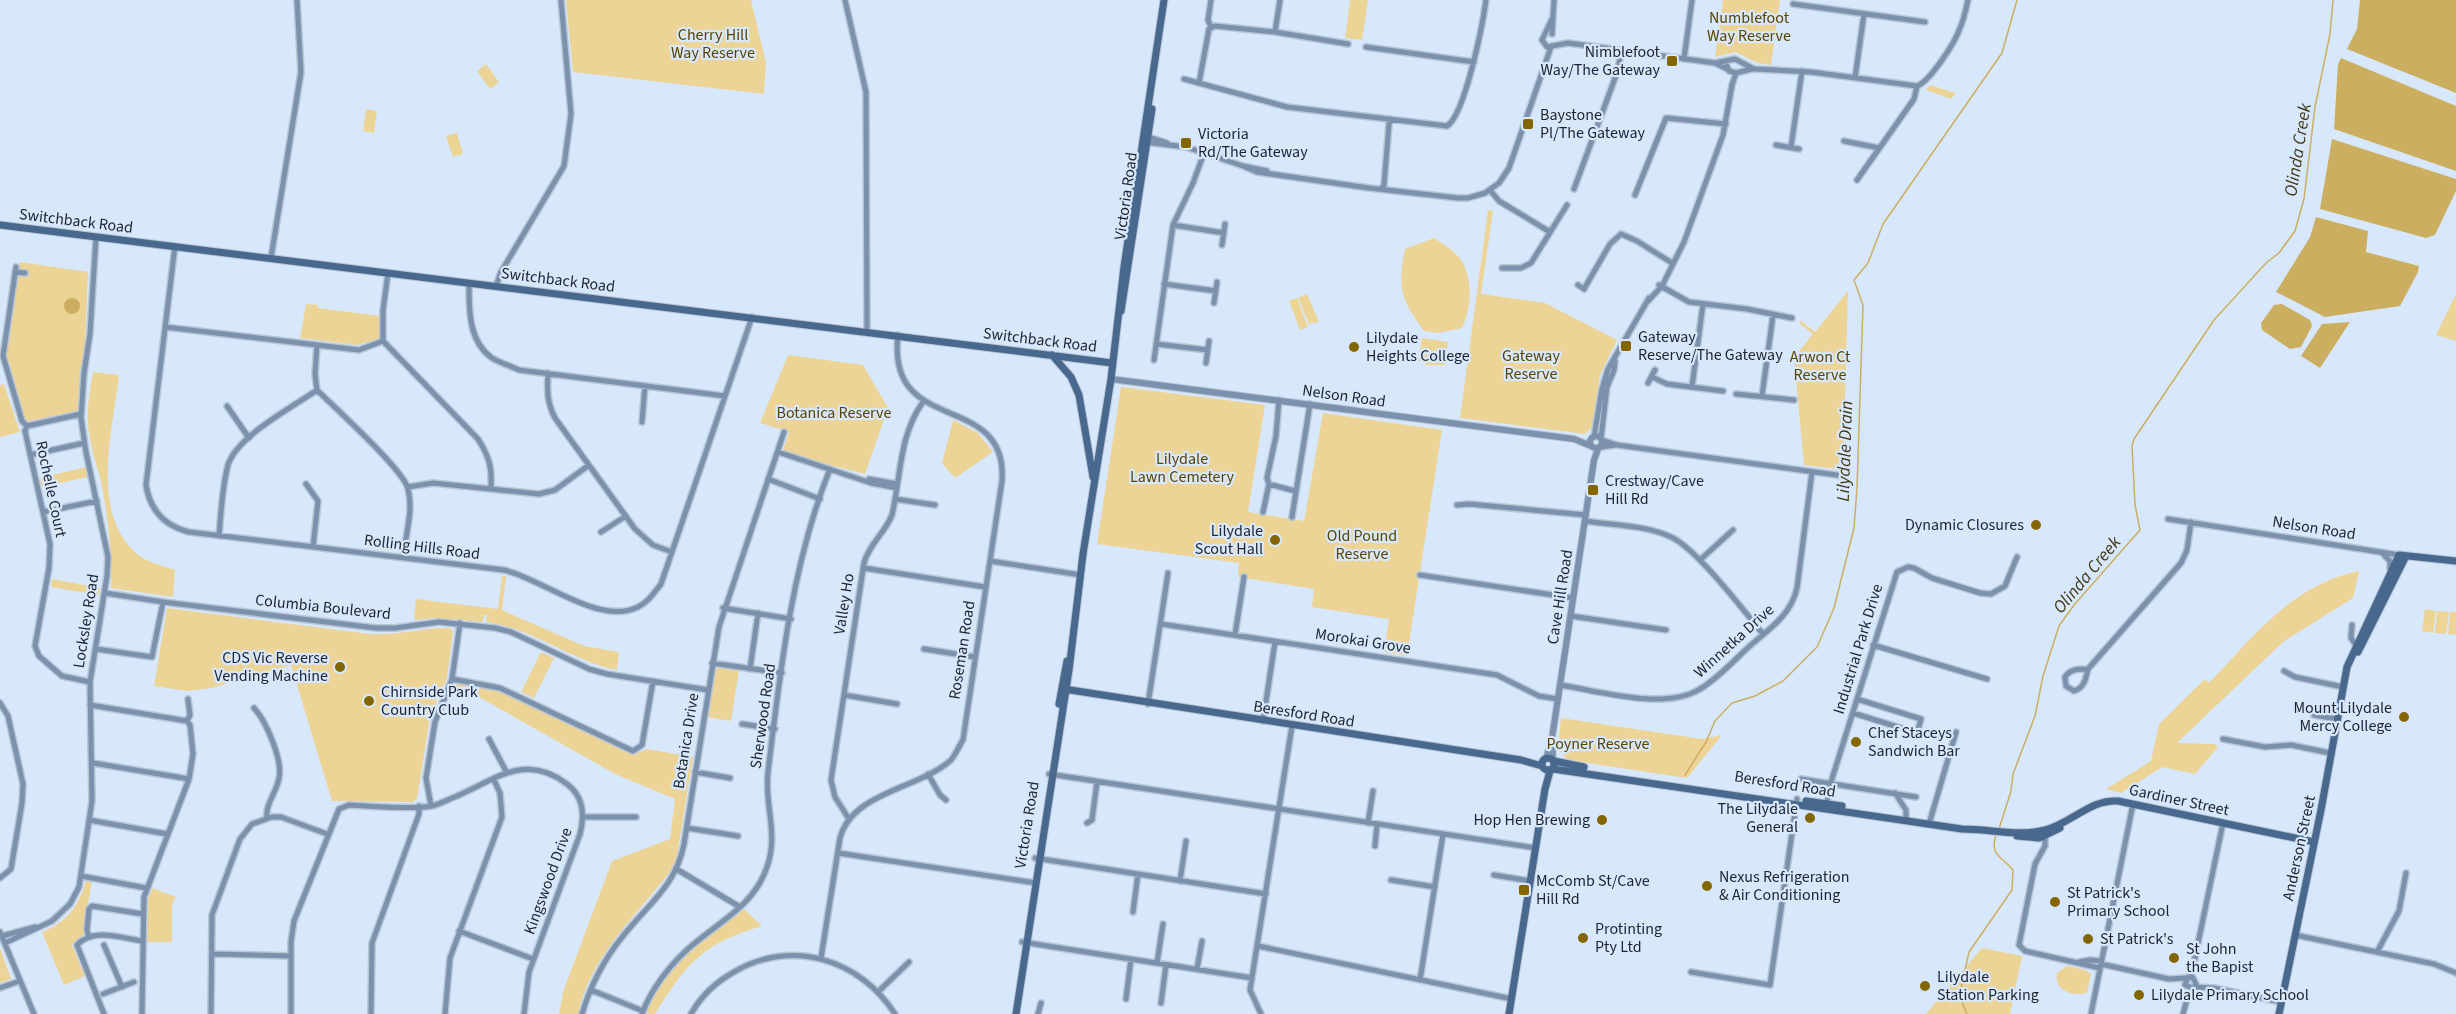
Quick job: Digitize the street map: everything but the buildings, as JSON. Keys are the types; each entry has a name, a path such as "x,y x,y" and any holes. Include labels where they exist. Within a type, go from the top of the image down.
{"main road":[{"name":"Victoria Road","path":"1014,1014 1111,379 1119,301 1165,0"},
{"name":"Switchback Road","path":"0,225 1112,363"},
{"path":"1052,355 1071,377 1080,395 1094,486"},
{"name":"Nelson Road","path":"2403,555 2456,561"},
{"name":"Anderson Street","path":"2376,609 2387,576 2403,555"},
{"name":"Anderson Street","path":"2279,1014 2343,687 2357,648 2403,555"},
{"name":"Beresford Road","path":"1064,691 2006,833 2025,838 2044,833"},
{"name":"Cave Hill Road","path":"1509,1014 1548,764"},
{"name":"Gardiner Street","path":"2044,833 2059,829 2071,819 2101,802 2114,801 2314,842"}],"street":[{"path":"271,258 301,72 297,0"},
{"path":"496,286 501,272 564,166 571,114 561,0"},
{"path":"845,0 866,92 867,331"},
{"path":"1211,0 1209,20 1211,27"},
{"path":"1275,32 1280,0"},
{"path":"1184,79 1279,104 1377,117 1391,121 1444,126 1450,124 1474,62 1485,0"},
{"path":"1145,139 1204,153 1271,173 1363,187 1382,186 1462,198 1479,195 1490,190 1503,178 1509,168 1550,46 1556,40 1551,35 1554,0"},
{"path":"1684,59 1692,0"},
{"path":"1551,35 1542,40 1550,46 1568,44 1715,63 1737,60 1754,69 1776,72 1802,71 1917,86 1925,81 1955,39 1961,27 1968,0"},
{"path":"1793,4 1806,3 1925,22"},
{"path":"1908,20 1909,12"},
{"path":"1855,78 1864,14"},
{"path":"1199,83 1206,32 1211,27 1275,32 1348,44"},
{"path":"1551,35 1568,44"},
{"path":"1328,49 1329,42"},
{"path":"1366,47 1474,62"},
{"path":"1382,57 1383,49"},
{"path":"1574,189 1617,70 1621,51"},
{"path":"1596,443 1603,384 1608,369 1616,359 1648,301 1660,286 1670,262 1680,250 1726,124 1731,85 1727,65 1730,60"},
{"path":"1715,63 1738,72 1754,69"},
{"path":"1731,85 1741,63"},
{"path":"1791,147 1802,71"},
{"path":"1857,180 1914,99 1917,86"},
{"path":"1631,187 1636,192 1666,118 1726,124"},
{"path":"1382,186 1391,121"},
{"path":"1844,141 1854,139 1879,148"},
{"path":"1776,146 1799,148"},
{"path":"1154,360 1173,225 1204,153"},
{"path":"1858,166 1864,170"},
{"path":"1574,170 1580,173"},
{"path":"1490,190 1498,201 1550,232"},
{"path":"1502,268 1512,271 1531,263 1567,204"},
{"path":"1222,245 1225,224"},
{"path":"1173,225 1224,232"},
{"path":"1584,289 1611,244 1619,235 1625,235 1637,241 1670,262"},
{"name":"Locksley Road","path":"5,943 45,925 58,917 70,904 79,887 89,820 93,763 90,682 105,593 108,557 84,443 81,414 90,334 96,237"},
{"name":"Rolling Hills Road","path":"175,246 147,474 148,495 157,513 171,525 189,532 513,572 598,609 617,612 637,607 651,597 661,584 752,317"},
{"name":"Rochelle Court","path":"25,273 15,270 3,356 19,414 27,426 25,431 50,544 50,559 35,642 36,650 39,656 66,679 90,682"},
{"path":"388,273 383,310 383,341 478,439 489,455 492,469 491,488"},
{"path":"469,282 471,324 478,342 492,358 519,370 725,396"},
{"path":"1214,303 1217,282"},
{"path":"1164,285 1216,291"},
{"path":"1578,285 1591,292"},
{"path":"1660,286 1685,300 1792,318"},
{"path":"1692,387 1703,304"},
{"path":"1762,396 1773,315"},
{"path":"165,327 358,350 383,341"},
{"name":"Roseman Road","path":"849,819 861,808 928,774 950,760 963,740 1002,481 1002,462 997,448 986,432 976,424 923,402 913,393 901,373 897,353 898,335"},
{"path":"1206,363 1209,341"},
{"path":"1156,344 1208,350"},
{"path":"317,345 315,374 317,390 396,468 408,487 410,502 403,558"},
{"path":"1648,383 1655,370"},
{"path":"548,373 547,393 550,407 589,465 645,541 672,552"},
{"path":"1652,377 1667,384 1723,391"},
{"name":"Nelson Road","path":"1111,379 1844,476"},
{"path":"642,422 645,386"},
{"path":"219,536 229,463 235,452 249,438 317,390"},
{"path":"1736,394 1794,400"},
{"path":"1263,512 1280,400"},
{"name":"Valley Ho","path":"849,819 835,797 831,780 864,568 869,549 890,520 907,432 923,402"},
{"path":"1292,517 1310,404"},
{"path":"227,406 249,438"},
{"path":"27,426 81,414"},
{"name":"Botanica Drive","path":"582,1014 591,990 616,944 678,870 723,608 784,432"},
{"path":"30,455 84,443"},
{"name":"Cave Hill Road","path":"1548,764 1596,443"},
{"path":"778,452 859,478 897,486"},
{"path":"408,487 433,483 539,494 555,490 589,465"},
{"name":"Sherwood Road","path":"591,990 642,1012 661,980 681,955 740,908 762,880 771,855 773,826 768,778 791,619 802,555 831,469"},
{"name":"Winnetka Drive","path":"1560,685 1661,700 1678,698 1699,690 1707,684 1785,614 1795,597 1812,472"},
{"path":"768,480 820,499"},
{"path":"306,484 318,501 313,547"},
{"path":"1269,484 1295,491"},
{"path":"895,499 935,505"},
{"path":"43,512 97,501"},
{"path":"1457,505 1466,503 1585,518 1663,533 1678,540 1700,560 1763,634"},
{"path":"601,532 626,516"},
{"name":"Nelson Road","path":"2168,519 2403,555"},
{"path":"2088,669 2073,670 2068,673 2065,677 2066,686 2074,691 2079,689 2085,681 2088,669 2181,563 2187,550 2191,522"},
{"path":"1700,560 1733,530"},
{"path":"2380,552 2390,561 2391,567 2387,576"},
{"name":"Industrial Park Drive","path":"1826,806 1831,782 1897,572 1903,568 1914,568 1941,581 1980,593 1991,594 2005,586 2017,557"},
{"path":"990,561 1081,575"},
{"path":"864,568 986,587"},
{"path":"1148,704 1168,573"},
{"path":"1420,575 1573,598"},
{"path":"1235,635 1244,577"},
{"name":"Columbia Boulevard","path":"105,593 376,628 395,628 439,622 460,623 511,632 589,669 708,690"},
{"path":"96,649 152,657 163,602"},
{"path":"723,608 791,619"},
{"path":"750,669 758,614"},
{"path":"1570,616 1666,630"},
{"path":"431,806 426,778 435,722 453,679 460,623"},
{"name":"Morokai Grove","path":"1161,624 1497,675 1539,696 1558,699"},
{"name":"Anderson Street","path":"2352,625 2351,638 2357,648"},
{"path":"1263,721 1275,642"},
{"path":"1873,645 1987,679"},
{"path":"924,649 975,657"},
{"path":"712,663 782,673"},
{"path":"2284,671 2295,677 2343,687"},
{"path":"453,679 500,688 633,751 642,745 652,681"},
{"path":"844,695 897,704"},
{"path":"142,1014 142,941 146,888 189,779 193,754 188,721 190,715 188,699"},
{"path":"1853,712 1917,733 1921,719 1857,699"},
{"path":"0,703 8,716 21,771 23,794 11,869 0,878"},
{"path":"90,705 188,721"},
{"path":"254,708 263,717 280,769 277,786 267,809 267,818"},
{"path":"2314,715 2336,719"},
{"path":"742,724 775,729"},
{"path":"1261,1014 1251,995 1252,978 1292,726"},
{"path":"1929,822 1956,732"},
{"path":"489,739 507,773"},
{"path":"2223,739 2265,747 2289,745 2330,753"},
{"path":"93,763 189,779"},
{"name":"Kingswood Drive","path":"327,834 340,807 349,805 431,806 516,769 534,768 554,776 574,792 582,806 584,818 533,959 527,981 524,1014"},
{"path":"695,772 730,778"},
{"path":"928,774 940,795 946,800"},
{"path":"1051,775 1536,848"},
{"path":"1802,779 1916,797"},
{"path":"445,1014 450,958 502,817 500,793 494,780"},
{"path":"1087,823 1092,820 1097,782"},
{"path":"1368,823 1373,790"},
{"path":"1895,793 1906,810 1906,818"},
{"path":"1691,972 1770,984 1797,802"},
{"path":"2091,1014 2133,804"},
{"path":"371,1014 372,943 419,814 419,806"},
{"path":"211,1014 214,907 240,839 252,824 267,818 281,817 327,834 294,921 291,956 291,1014"},
{"path":"584,818 636,818"},
{"path":"821,958 841,833 849,819"},
{"path":"89,820 167,834"},
{"path":"2183,1014 2223,823"},
{"path":"1374,846 1377,824"},
{"path":"687,828 738,836"},
{"path":"2044,833 2045,846 2035,862 2019,943 2020,948 2079,962 2090,960 2282,1002"},
{"path":"1420,980 1443,834"},
{"path":"1180,881 1186,841"},
{"path":"838,853 1034,883"},
{"path":"1038,859 1266,894"},
{"path":"678,870 740,908"},
{"path":"2377,952 2399,911 2406,873"},
{"path":"1132,912 1138,874"},
{"path":"1494,875 1530,881"},
{"path":"81,876 146,888"},
{"path":"1391,880 1435,886"},
{"path":"89,938 87,930 89,909 92,906 143,914"},
{"path":"1157,963 1162,924"},
{"name":"Locksley Road","path":"1,934 45,925"},
{"path":"459,931 533,959"},
{"path":"1,934 34,1014"},
{"path":"104,1014 77,948 79,942 104,935 142,941"},
{"path":"2295,935 2434,964 2456,973"},
{"path":"1197,969 1202,941"},
{"path":"1025,943 1252,978"},
{"path":"104,945 122,987"},
{"path":"1258,946 1512,999"},
{"path":"212,954 291,956"},
{"path":"691,1014 714,986 749,964 778,955 821,958 847,968 879,991 895,1014"},
{"path":"1126,999 1131,959"},
{"path":"879,991 909,962"},
{"path":"1161,1004 1166,965"},
{"path":"0,988 20,981"},
{"path":"103,994 134,982"},
{"path":"1038,1014 1041,1003"}],"green space":[{"name":"Cherry Hill Way Reserve","path":"566,0 751,0 766,63 764,94 573,72"},
{"path":"1350,0 1368,0 1362,40 1345,38"},
{"name":"Numblefoot Way Reserve","path":"1723,0 1780,0 1771,65 1758,63 1735,52 1715,57"},
{"path":"486,64 499,82 490,89 477,71"},
{"path":"1930,85 1956,93 1951,99 1926,90"},
{"path":"366,109 377,111 374,133 363,131"},
{"path":"457,133 463,154 453,157 446,136"},
{"name":"Gateway Reserve","path":"1488,210 1493,211 1481,294 1545,303 1617,340 1600,375 1592,428 1585,434 1460,418"},
{"path":"1434,238 1452,250 1463,262 1470,290 1468,310 1462,328 1438,333 1424,331 1406,302 1401,284 1405,249"},
{"path":"20,262 88,272 85,345 80,374 78,411 25,422 8,368 6,354"},
{"name":"Arwon Ct Reserve","path":"1848,291 1843,470 1804,465 1794,357 1813,334 1800,324 1800,320 1815,332"},
{"path":"1307,294 1319,322 1309,324 1298,298"},
{"path":"2456,294 2456,341 2436,335"},
{"path":"1297,298 1308,327 1300,330 1289,301"},
{"path":"306,304 318,305 318,308 380,316 379,339 357,345 300,338"},
{"path":"1422,338 1448,342 1445,365 1425,365 1425,362 1418,361"},
{"name":"Botanica Reserve","path":"788,355 863,365 888,408 865,474 782,453 789,432 760,423"},
{"path":"93,372 119,375 109,445 109,494 113,516 122,537 137,554 150,562 175,570 173,597 111,588 106,508 89,431 88,404"},
{"path":"4,384 20,432 0,437 0,385"},
{"path":"1121,387 1265,405 1248,512 1304,521 1323,413 1442,430 1407,656 1384,652 1389,619 1312,607 1314,589 1238,577 1239,563 1097,544"},
{"path":"953,420 978,433 993,452 955,478 942,463"},
{"path":"86,467 88,477 42,487 40,478"},
{"path":"2359,571 2353,598 2283,642 2177,743 2215,744 2218,747 2195,774 2162,767 2121,793 2106,789 2151,761 2159,724 2205,679 2209,683 2276,614 2314,587"},
{"path":"502,576 506,576 502,610 584,646 619,652 617,670 584,660 520,631 486,622 487,615 484,615 483,622 436,618 416,620 414,618 416,599 498,609"},
{"path":"52,579 100,588 99,595 51,587"},
{"name":"Chirnside Park Country Club","path":"167,608 370,634 450,628 453,632 447,678 430,717 417,799 413,802 332,801 291,665 212,688 187,691 154,686"},
{"path":"2425,609 2436,611 2433,633 2422,631"},
{"path":"2437,611 2449,612 2446,634 2435,633"},
{"path":"2450,612 2456,612 2456,635 2448,634"},
{"path":"541,652 554,658 534,698 521,692"},
{"path":"720,666 739,670 731,721 706,717 714,671"},
{"path":"457,683 491,687 633,755 647,749 693,757 677,856 672,869 604,954 584,992 578,1014 559,1014 563,992 612,861 670,839 675,799 615,774 479,697 452,693"},
{"name":"Poyner Reserve","path":"1561,718 1702,739 1722,735 1687,778 1567,760 1558,747"},
{"path":"86,880 92,880 84,928 85,935 72,945 85,976 64,985 42,932 58,924 71,912"},
{"path":"152,888 176,897 172,905 172,942 147,942 148,899"},
{"path":"744,909 762,926 724,940 710,948 687,968 655,1014 646,1014 654,997 675,968 701,943"},
{"path":"0,948 11,979 0,983"},
{"path":"1982,948 2022,956 2010,1014 1926,1014 1955,979 1958,979"},
{"path":"2067,966 2086,970 2091,974 2087,993 2070,993 2058,984 2057,973"}],"shaded area":[{"path":"2360,0 2456,0 2456,93 2347,49 2357,29"},
{"path":"2341,58 2456,106 2456,171 2334,129 2338,64"},
{"path":"2332,139 2456,179 2456,191 2435,235 2426,238 2320,209"},
{"path":"2316,217 2368,231 2366,252 2419,266 2400,306 2325,317 2276,292 2310,237"},
{"path":"72,298 80,306 72,314 64,306"},
{"path":"2282,304 2310,320 2312,326 2301,347 2290,349 2262,330 2261,323 2274,305"},
{"path":"2350,322 2320,368 2301,356 2322,324"}],"waterway":[{"name":"Lilydale Drain","path":"1685,775 1706,742 1715,721 1732,703 1755,696 1783,681 1817,647 1834,608 1854,528 1857,488 1863,305 1854,280 1868,263 1883,224 2002,53 2017,0"},
{"name":"Olinda Creek","path":"1999,829 2011,791 2013,774 2035,716 2043,676 2059,626 2074,605 2140,530 2135,505 2132,446 2134,439 2214,320 2266,263 2279,253 2295,231 2304,199 2315,107 2330,34 2333,0"},
{"name":"Olinda Creek","path":"1967,1014 1962,1002 1961,988 1969,952 2012,890 2013,870 1995,850 1997,833"}],"place":[{"name":"Nimblefoot Way/The Gateway","path":"1672,61"},
{"name":"Baystone Pl/The Gateway","path":"1528,124"},
{"name":"Victoria Rd/The Gateway","path":"1186,143"},
{"name":"Gateway Reserve/The Gateway","path":"1626,346"},
{"name":"Lilydale Heights College","path":"1354,347"},
{"name":"Crestway/Cave Hill Rd","path":"1593,490"},
{"name":"Dynamic Closures","path":"2036,525"},
{"name":"Lilydale Scout Hall","path":"1275,540"},
{"name":"CDS Vic Reverse Vending Machine","path":"340,667"},
{"name":"Chirnside Park Country Club","path":"369,701"},
{"name":"Mount Lilydale Mercy College","path":"2404,717"},
{"name":"Chef Staceys Sandwich Bar","path":"1856,742"},
{"name":"The Lilydale General","path":"1810,818"},
{"name":"Hop Hen Brewing","path":"1602,820"},
{"name":"Nexus Refrigeration & Air Conditioning","path":"1707,886"},
{"name":"McComb St/Cave Hill Rd","path":"1524,890"},
{"name":"St Patrick's Primary School","path":"2055,902"},
{"name":"Protinting Pty Ltd","path":"1583,938"},
{"name":"St Patrick's","path":"2088,939"},
{"name":"St John the Bapist","path":"2174,958"},
{"name":"Lilydale Station Parking","path":"1925,986"},
{"name":"Lilydale Primary School","path":"2139,995"}],"park label":[{"name":"Lilydale Lawn Cemetery","path":"1182,468"},
{"name":"Old Pound Reserve","path":"1362,545"}]}
